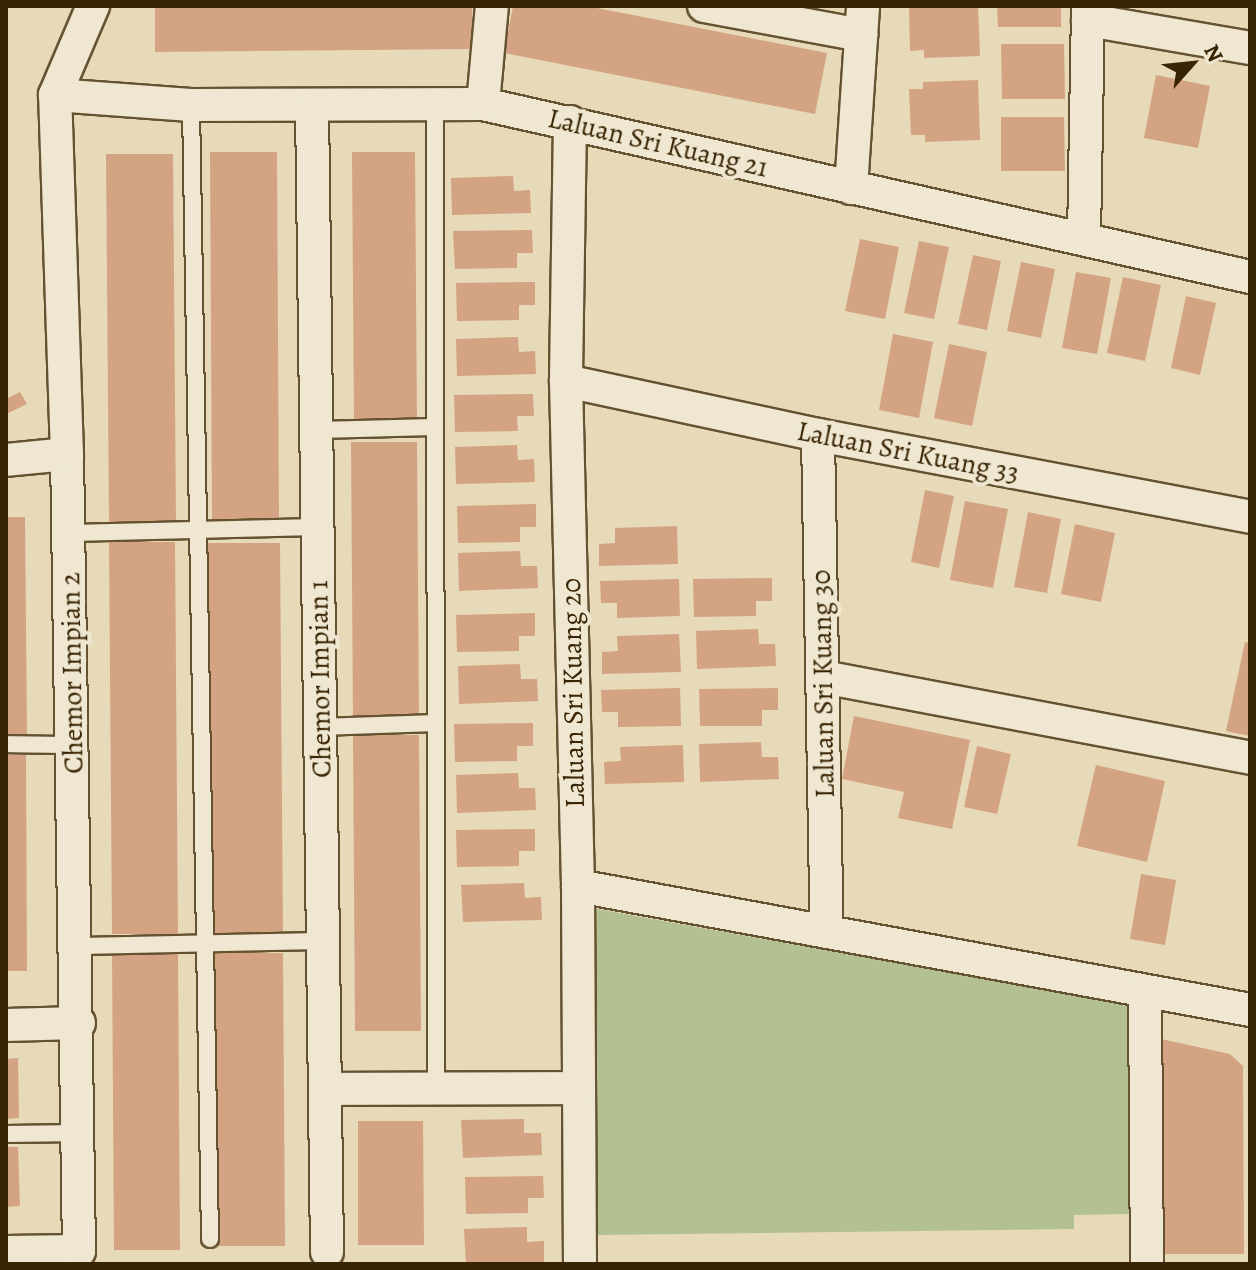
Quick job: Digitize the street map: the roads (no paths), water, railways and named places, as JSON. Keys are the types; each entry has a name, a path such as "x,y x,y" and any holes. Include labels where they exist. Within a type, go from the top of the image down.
{"street":[{"path":"55,95 93,6"},
{"path":"483,104 492,6"},
{"path":"704,6 862,21 851,188"},
{"path":"1084,238 1088,13 1250,48"},
{"name":"Laluan Sri Kuang 21","path":"55,95 191,105 483,104 1250,277"},
{"name":"Chemor Impian 2","path":"6,1252 79,1251 79,1023 69,533 55,95"},
{"name":"Chemor Impian 1","path":"312,106 327,1252"},
{"name":"Laluan Sri Kuang 20","path":"570,122 566,381 578,886 580,1264"},
{"name":"Laluan Sri Kuang 33","path":"566,381 818,435 1250,517"},
{"name":"Laluan Sri Kuang 30","path":"818,435 827,932"},
{"path":"6,460 67,454"},
{"path":"823,677 1250,758"},
{"path":"578,886 1250,1010"},
{"path":"1145,991 1147,1264"},
{"path":"6,1025 79,1023"},
{"path":"325,1089 579,1088"}],"lane":[{"path":"435,103 436,1089"},
{"path":"191,105 210,1239"},
{"path":"317,430 435,427"},
{"path":"69,533 318,527"},
{"path":"320,727 436,723"},
{"path":"6,744 73,745"},
{"path":"77,946 323,941"},
{"path":"6,1134 79,1133"}]}
